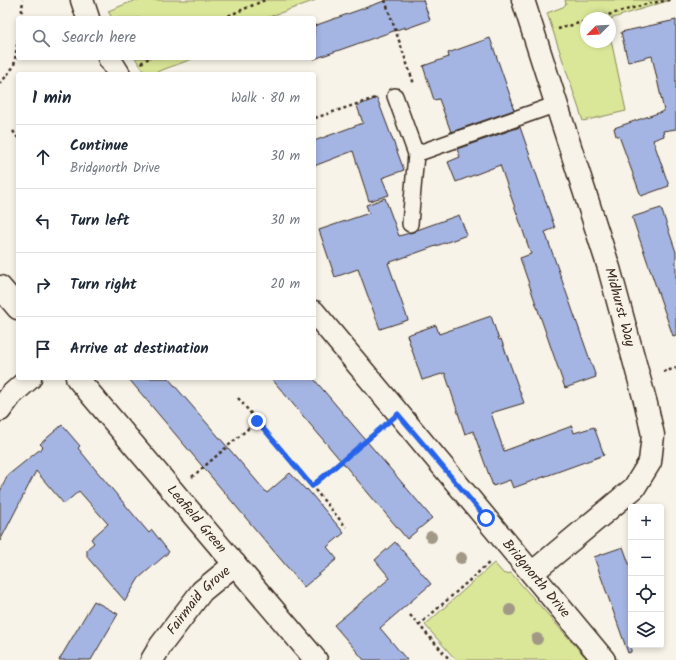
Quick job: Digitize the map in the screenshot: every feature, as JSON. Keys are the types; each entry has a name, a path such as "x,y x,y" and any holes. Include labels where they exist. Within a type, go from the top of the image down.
{"street":[{"path":"82,0 87,16"},
{"name":"Midhurst Way","path":"523,0 609,268 653,435 650,462 634,488 532,573"},
{"path":"110,60 118,72"},
{"path":"0,287 16,306"},
{"name":"Bridgnorth Drive","path":"316,314 604,660"},
{"path":"0,410 11,395 28,380"},
{"name":"Leafield Green","path":"79,380 316,660"},
{"name":"Fairmaid Grove","path":"152,660 160,645 202,591 235,564"}],"lane":[{"path":"395,96 416,154 410,224"},
{"path":"416,154 557,104"}],"path":[{"path":"21,16 23,0"},
{"path":"228,16 265,0"},
{"path":"385,0 414,84"},
{"path":"616,13 647,4 669,0"},
{"path":"534,35 580,23"},
{"path":"0,84 14,66 16,52"},
{"path":"316,118 378,96"},
{"path":"13,131 16,135"},
{"path":"238,398 346,527"},
{"path":"312,486 398,414"},
{"path":"174,492 257,421"},
{"path":"419,625 509,546"},
{"path":"410,615 450,660"}],"green space":[{"path":"136,0 316,0 272,16 111,16 108,11"},
{"path":"565,0 670,0 616,17 616,12 580,12 580,48 613,48 626,111 583,121 547,13 563,7 566,4"},
{"path":"136,60 190,60 156,72 145,72"},
{"path":"494,563 504,574 511,573 588,660 456,660 425,625"}],"building":[{"path":"387,0 423,0 430,20 405,29 405,27 316,58 316,25"},
{"path":"676,20 676,129 663,131 664,136 653,140 669,186 641,196 619,136 616,136 614,128 664,111 652,56 628,62 621,32"},
{"path":"490,38 514,110 451,132 439,99 434,100 423,66 449,57 448,53"},
{"path":"377,98 404,170 382,178 389,195 369,201 353,151 316,165 316,140 363,123 357,106"},
{"path":"520,127 555,228 545,232 596,377 565,388 520,258 531,254 500,165 456,182 448,162 460,157 457,149"},
{"path":"385,198 399,236 459,215 467,235 388,263 408,320 380,329 358,269 335,277 319,230 369,213 366,205"},
{"path":"661,208 676,252 676,335 673,336 632,217"},
{"path":"491,316 524,403 491,413 504,451 572,426 574,433 594,427 604,455 513,488 510,480 493,486 473,431 465,434 445,373 422,380 407,335 436,325 439,334"},
{"path":"130,380 170,380 267,493 290,473 306,490 307,489 344,533 327,547 337,559 304,587"},
{"path":"273,380 315,380 432,518 407,539"},
{"path":"62,425 80,446 78,448 95,469 149,533 152,530 169,552 139,578 125,601 87,557 87,549 94,543 91,539 108,524 79,491 64,504 36,471 0,541 0,492 7,476 43,447 40,444"},
{"path":"395,542 431,584 380,628 407,660 364,660 334,625 390,578 375,560"},
{"path":"623,547 628,561 628,648 631,648 631,652 628,653 594,557"},
{"path":"94,601 118,614 91,660 59,660"}],"route":[{"path":"257,421 312,486 398,414 486,518"}]}
